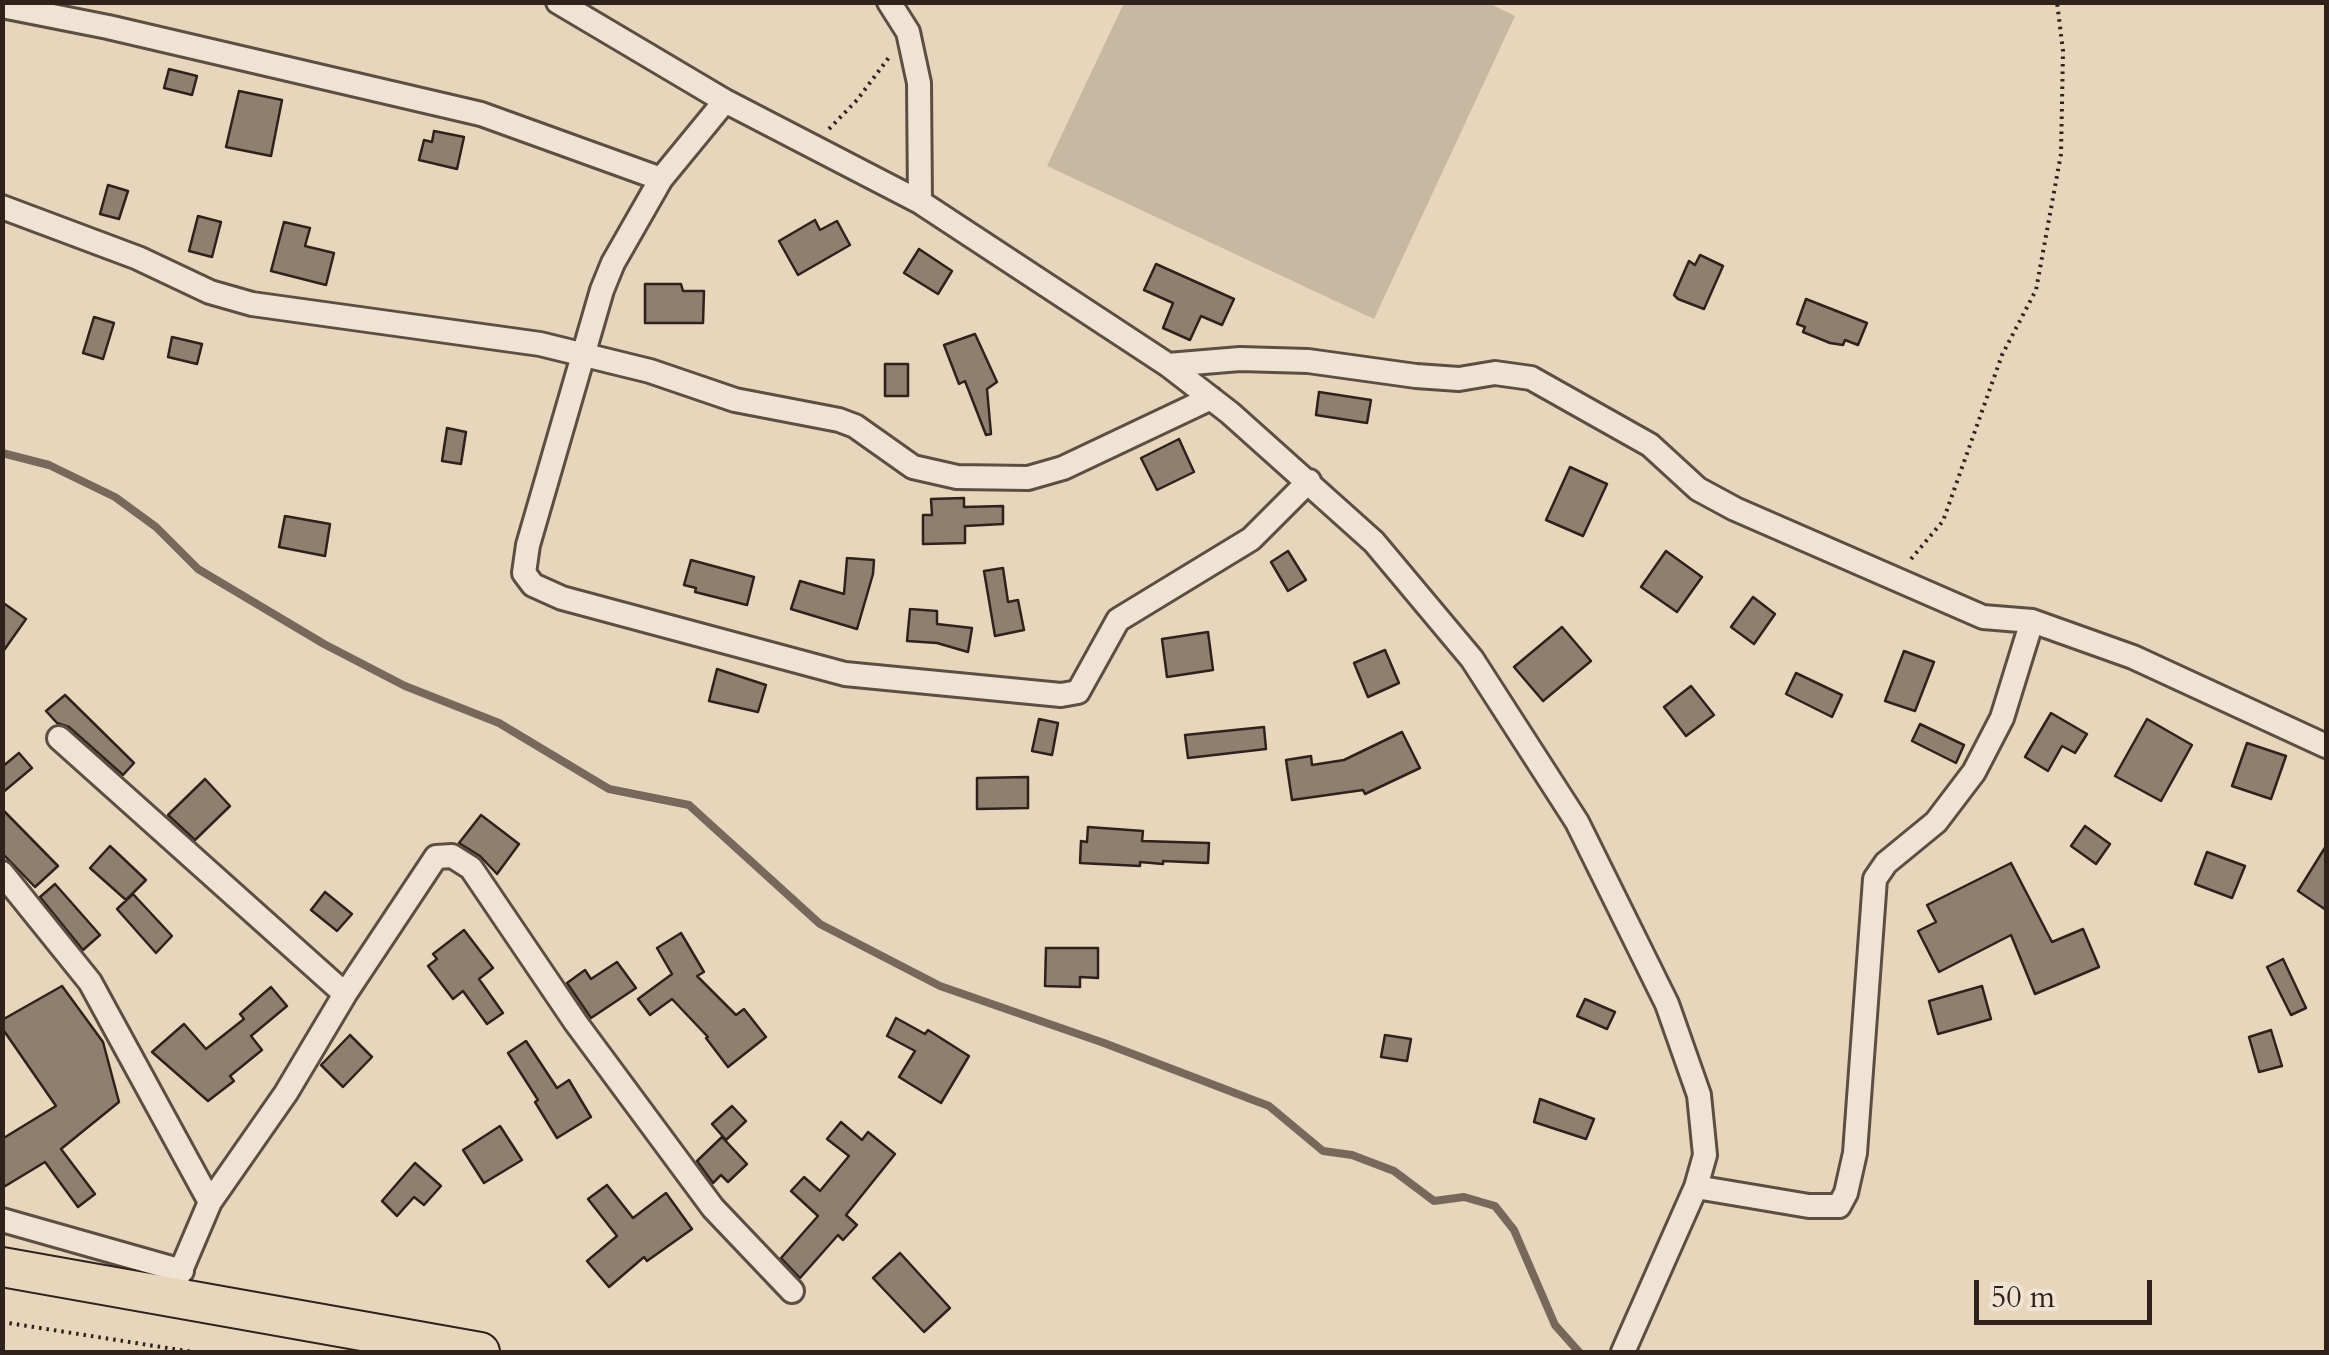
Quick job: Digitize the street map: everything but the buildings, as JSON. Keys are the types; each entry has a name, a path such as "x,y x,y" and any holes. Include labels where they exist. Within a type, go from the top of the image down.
{"main road":[{"path":"2,1267 176,1284 480,1352"}],"street":[{"path":"558,2 726,101 920,202 1168,366 1309,481 1374,542 1472,659 1577,822 1668,1004 1695,1081 1704,1155 1696,1188 1623,1352"},
{"path":"890,2 908,32 919,84 920,202"},
{"path":"2,6 481,114 661,178"},
{"path":"726,101 661,178 613,263 581,354 528,545 524,573 533,586 562,598 845,674 1062,695 1078,692 1118,620 1251,539 1309,481"},
{"path":"2,207 138,258 210,292 252,304 581,354 735,400 838,420 855,426 912,467 957,477 1028,478 1063,468 1211,398"},
{"path":"1168,366 1240,359 1308,361 1416,376 1458,379 1495,373 1531,378 1650,446 1698,489 1723,503 1983,616 2032,621 2133,657 2326,746"},
{"path":"1696,1188 1808,1206 1839,1206 1855,1153 1875,879 1886,863 1936,822 1974,772 2002,718 2032,621"},
{"path":"59,738 345,994"},
{"path":"2,1220 176,1284 210,1202 302,1070 345,994 436,857 452,856 471,868 609,1069 713,1208 792,1291"},
{"path":"2,873 97,994 210,1202"}],"path":[{"path":"1892,576 1923,548 1943,520 2002,355 2036,290 2061,154 2063,51 2058,2"},
{"path":"813,146 857,100 908,32"},
{"path":"2,1322 194,1352"}],"shaded area":[{"path":"1486,2 1515,16 1374,319 1047,166 1124,3"}],"waterway":[{"path":"2,453 49,465 115,497 156,527 198,569 324,644 405,686 499,723 609,789 689,805 820,924 940,986 1269,1106 1323,1151 1352,1155 1394,1171 1434,1201 1464,1197 1495,1206 1514,1230 1555,1325 1579,1352"}]}
